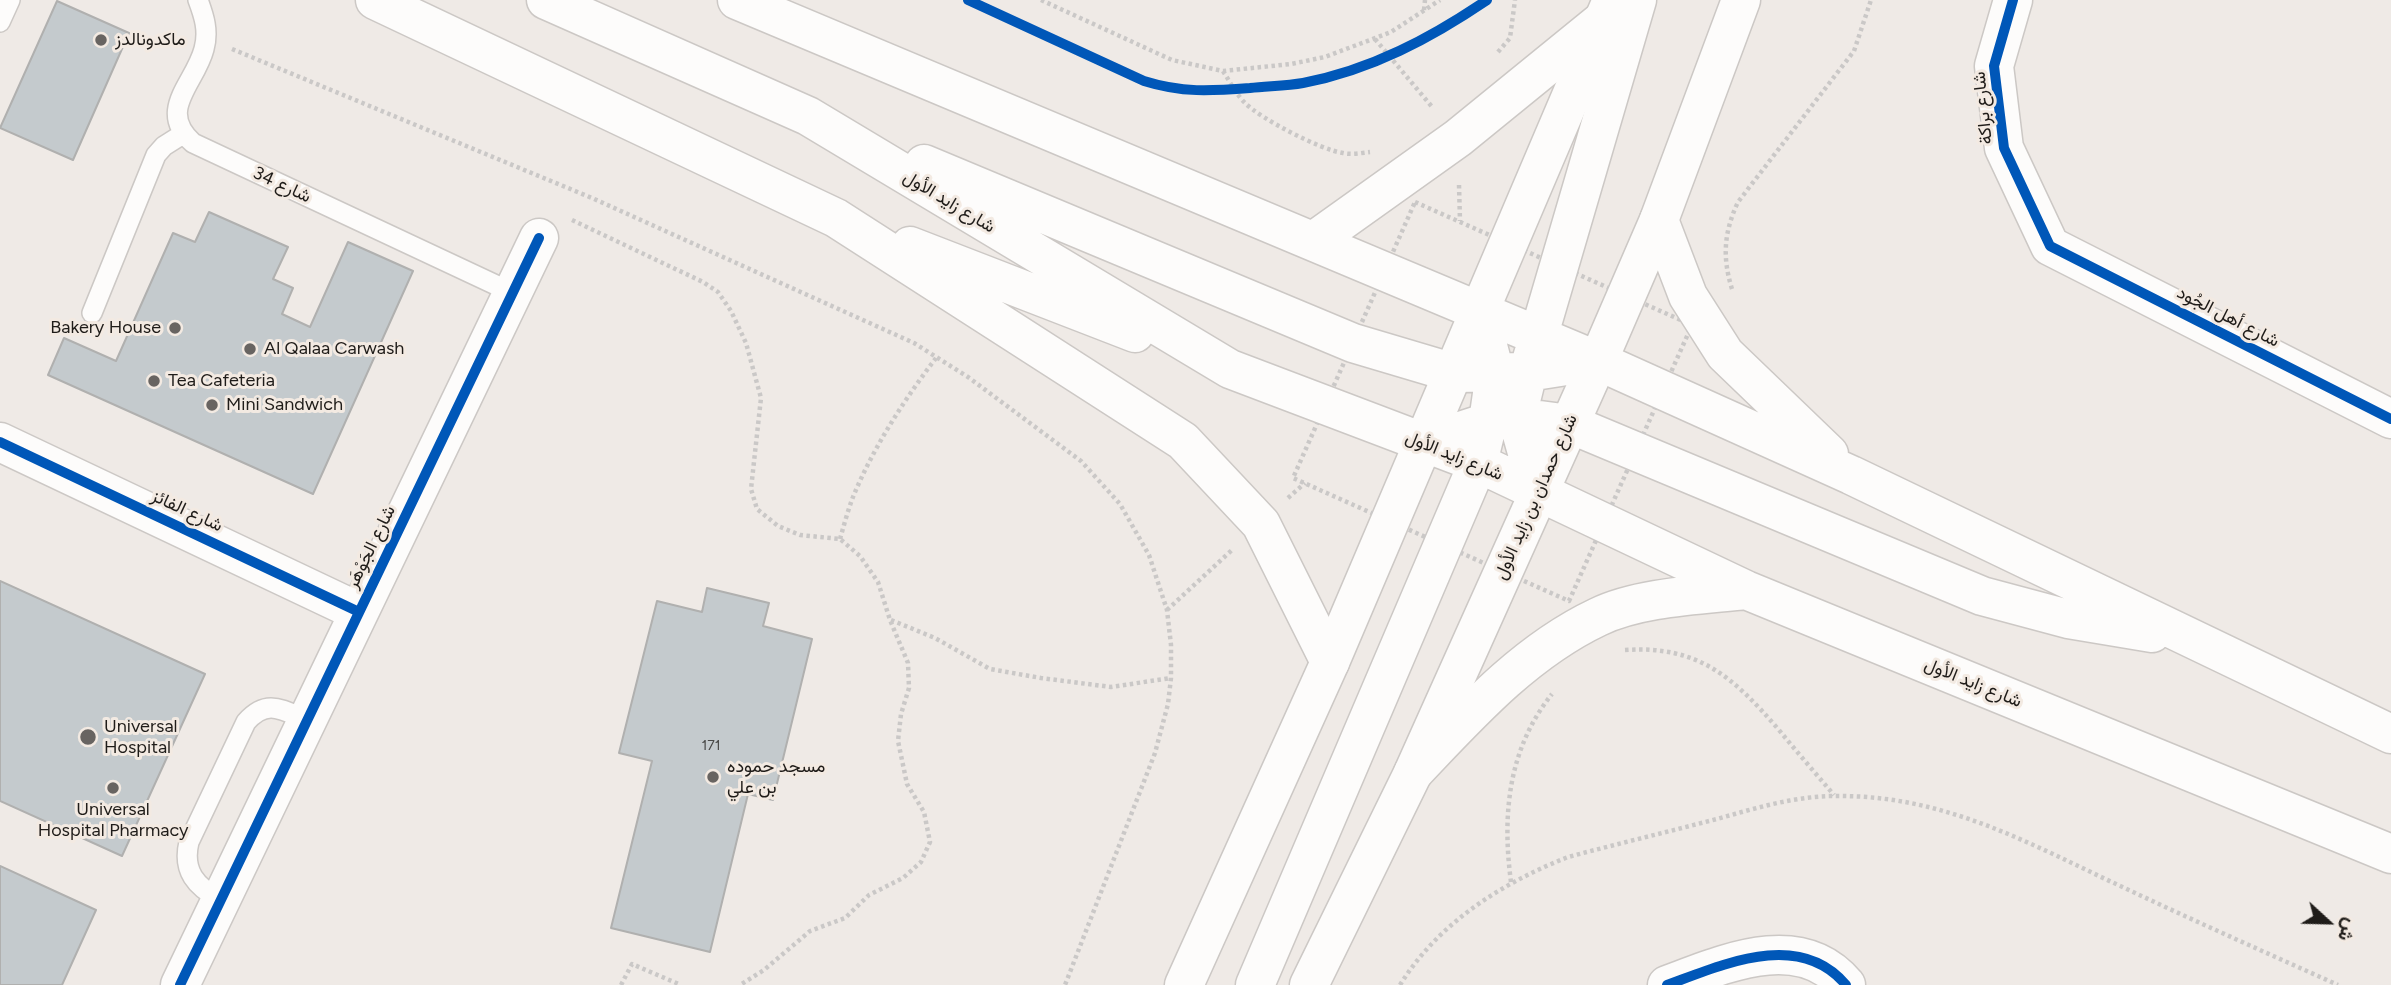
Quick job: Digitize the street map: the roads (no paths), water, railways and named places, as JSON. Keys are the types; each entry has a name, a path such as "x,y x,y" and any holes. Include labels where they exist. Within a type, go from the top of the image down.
{"main road":[{"path":"375,0 836,218 1230,369"},
{"name":"شارع زايد الأول","path":"546,0 808,116 1230,369 1478,463 1746,590 2391,854"},
{"path":"737,0 1315,240 1598,361 1851,475 2391,734"},
{"path":"1255,985 1478,463 1503,419 1512,372 1538,335 1637,0"},
{"name":"شارع حمدان بن زايد الأول","path":"1309,985 1413,773 1598,361 1659,220 1741,0"},
{"name":"شارع براكة","path":"2012,0 1994,66 2004,148 2050,246"},
{"path":"1315,240 1458,138 1608,10"},
{"path":"1184,985 1330,662 1608,10"},
{"path":"808,116 1353,343 1454,373 1512,372 1598,361"},
{"path":"836,218 1183,441 1261,524 1330,662"},
{"path":"1659,220 1688,296 1697,340 1725,354 1851,475"},
{"name":"شارع الجَوْهَر","path":"180,985 539,239"},
{"name":"شارع أهل الجُود","path":"2050,246 2391,419"},
{"path":"1479,311 1512,372"},
{"path":"1423,443 1503,419 1570,424 1982,596 2068,619 2195,640"},
{"path":"1503,419 1538,492"},
{"name":"شارع الفائز","path":"0,442 359,612"},
{"path":"1413,773 1487,695 1553,643 1599,616 1636,605 1746,590"},
{"path":"1667,985 1740,959 1774,954 1809,960 1839,977 1846,985"}],"lane":[{"path":"0,22 10,0"},
{"path":"92,313 156,155 164,146 183,134 177,122 178,107 200,60 206,38 205,18 198,0"},
{"name":"شارع 34","path":"183,134 193,143 513,293"},
{"path":"221,900 205,892 194,881 186,854 246,722 254,713 273,707 307,720"}],"place":[{"name":"ماكدونالدز","path":"101,40"},
{"name":"Bakery House","path":"175,328"},
{"name":"Al Qalaa Carwash","path":"250,349"},
{"name":"Tea Cafeteria","path":"154,381"},
{"name":"Mini Sandwich","path":"212,405"},
{"name":"Universal Hospital","path":"88,737"},
{"name":"مسجد حموده بن علي","path":"713,777"},
{"name":"Universal Hospital Pharmacy","path":"113,788"}]}
